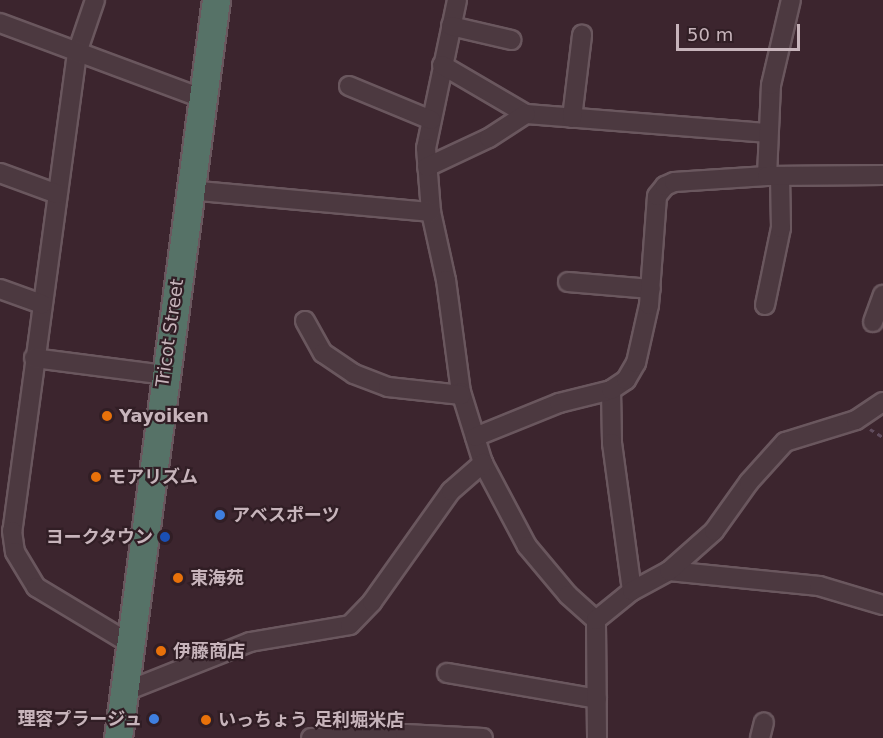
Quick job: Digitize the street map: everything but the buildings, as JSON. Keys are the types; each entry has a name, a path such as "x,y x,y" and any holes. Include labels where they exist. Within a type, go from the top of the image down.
{"highway":[{"name":"Tricot Street","path":"118,738 216,0"}],"street":[{"path":"95,0 77,53 12,531 15,552 36,588 131,644"},
{"path":"457,0 431,120 427,167 431,213 446,280 462,395 483,463 527,546 568,595 596,620 597,738"},
{"path":"765,305 781,228 766,134 776,49 791,0"},
{"path":"0,23 202,98"},
{"path":"451,26 511,40"},
{"path":"572,118 582,34"},
{"path":"442,66 526,114 766,134"},
{"path":"349,86 431,120"},
{"path":"427,167 489,138 526,114"},
{"path":"0,173 57,194"},
{"path":"476,437 559,403 611,390 626,380 636,363 651,289 657,196 665,186 674,182 773,176 883,175"},
{"path":"189,190 431,213"},
{"path":"568,282 651,289"},
{"path":"0,289 42,304"},
{"path":"873,322 883,295"},
{"path":"305,321 323,353 354,374 388,387 462,395"},
{"path":"34,358 165,375"},
{"path":"611,390 612,443 632,591"},
{"path":"596,620 632,591 669,572 714,531 749,482 784,442 856,420 883,402"},
{"path":"124,693 250,642 350,624 372,602 451,491 483,463"},
{"path":"669,572 819,586 883,605"},
{"path":"447,673 597,699"},
{"path":"311,738 405,734 483,738"}],"place":[{"name":"Yayoiken","path":"107,416"},
{"name":"モアリズム","path":"96,477"},
{"name":"アベスポーツ","path":"220,515"},
{"name":"ヨークタウン","path":"165,537"},
{"name":"東海苑","path":"178,578"},
{"name":"伊藤商店","path":"161,651"},
{"name":"理容プラージュ","path":"154,719"},
{"name":"いっちょう 足利堀米店","path":"206,720"}]}
